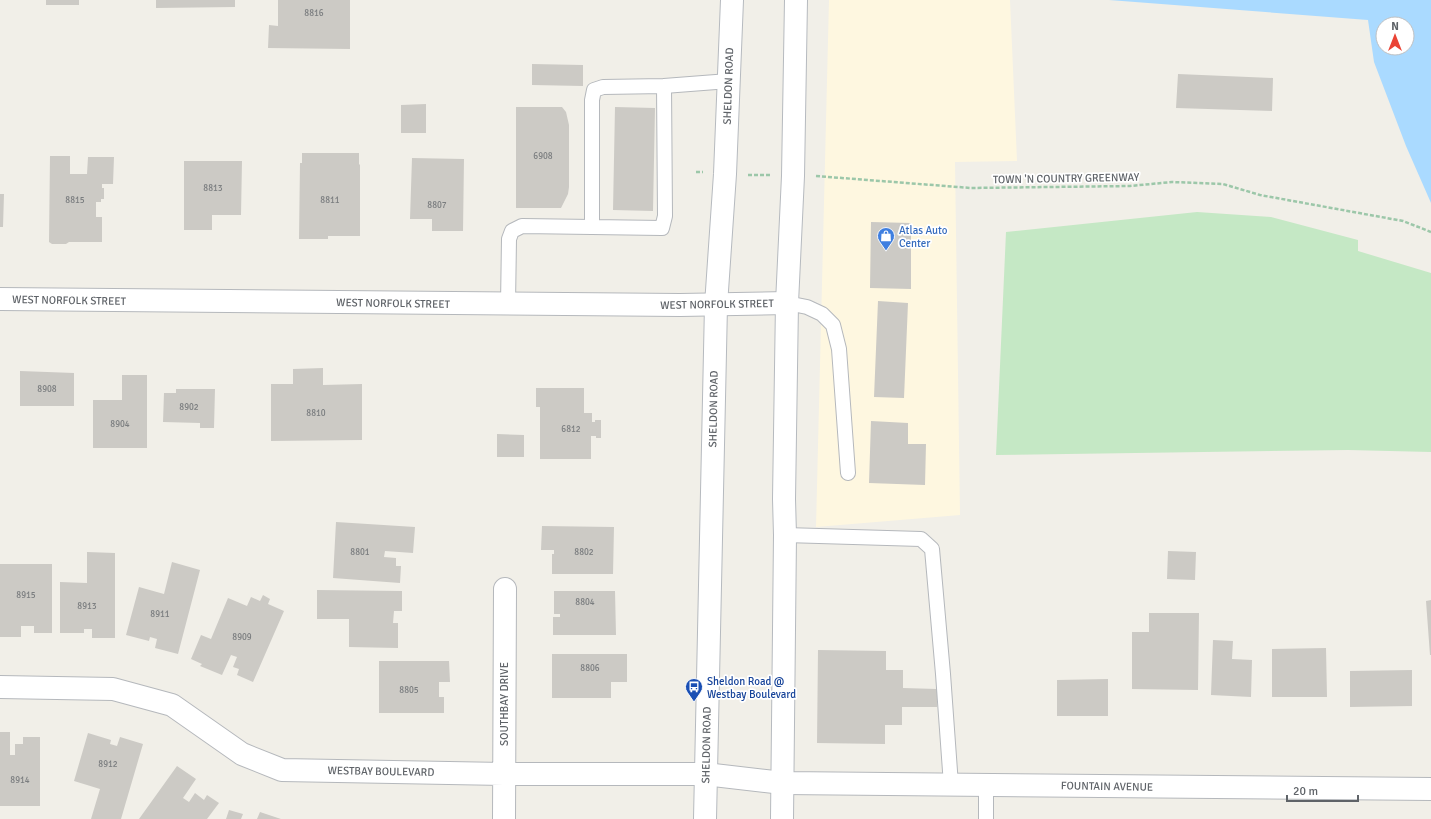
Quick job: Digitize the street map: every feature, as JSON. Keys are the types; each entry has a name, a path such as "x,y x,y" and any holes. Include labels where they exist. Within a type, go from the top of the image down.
{"street":[{"name":"SHELDON ROAD","path":"705,819 716,305 725,174 732,0"},
{"path":"782,819 787,303 793,176 796,0"},
{"name":"WEST NORFOLK STREET","path":"0,299 508,304 716,305 787,303"},
{"name":"SOUTHBAY DRIVE","path":"504,819 505,589"},
{"name":"WESTBAY BOULEVARD","path":"0,687 113,689 172,705 242,754 282,770 504,774 705,774 783,783"},
{"name":"FOUNTAIN AVENUE","path":"783,783 1431,789"}],"lane":[{"path":"592,227 592,100 594,90 603,87 664,86 728,81"},
{"path":"508,304 509,239 512,231 522,226 662,228 665,216 664,86"},
{"path":"787,303 807,307 822,314 833,325 838,349 848,473"},
{"path":"785,535 921,539 932,549 951,785"},
{"path":"986,785 986,819"}],"path":[{"name":"TOWN 'N COUNTRY GREENWAY","path":"696,172 813,176 971,188 1130,186 1172,182 1222,184 1260,195 1403,221 1431,232"}],"shaded area":[{"path":"829,0 1010,0 1017,161 955,162 960,515 816,527"}],"green space":[{"path":"1197,212 1271,217 1358,240 1358,251 1431,273 1431,452 1348,450 996,455 1006,232"}],"water":[{"path":"1109,0 1431,0 1431,203 1406,146 1374,62 1368,20"}],"building":[{"path":"46,0 79,0 79,5 46,5"},
{"path":"156,0 235,0 235,7 156,8"},
{"path":"278,0 350,0 350,49 268,48 269,25 278,26"},
{"path":"532,64 583,65 583,86 532,85"},
{"path":"1178,74 1273,78 1272,111 1176,108"},
{"path":"426,104 426,133 401,133 401,105"},
{"path":"516,107 562,107 566,112 569,125 569,187 568,194 561,208 516,208"},
{"path":"615,107 655,108 653,211 613,210"},
{"path":"302,153 359,153 360,236 328,236 328,239 299,239 300,163 302,163"},
{"path":"50,156 70,156 70,174 87,174 88,157 114,157 113,184 102,184 102,188 104,188 104,199 101,199 101,202 96,202 96,217 102,217 102,242 69,242 66,244 52,244 49,242"},
{"path":"412,158 464,159 463,231 432,231 432,219 410,219"},
{"path":"184,161 242,161 241,215 212,215 212,230 184,230"},
{"path":"0,194 4,194 3,227 0,227"},
{"path":"871,222 911,223 911,289 870,288"},
{"path":"878,301 908,303 904,398 874,397"},
{"path":"323,368 323,385 362,384 362,440 271,441 271,384 293,384 293,369"},
{"path":"20,371 74,373 74,406 20,406"},
{"path":"122,375 147,375 147,448 93,448 93,400 122,400"},
{"path":"536,388 584,388 584,413 592,413 592,422 595,422 595,420 601,420 601,438 591,436 591,459 540,459 540,407 536,407"},
{"path":"176,389 215,389 214,428 200,428 200,423 163,422 164,393 176,393"},
{"path":"871,421 908,423 908,444 926,444 925,485 869,483"},
{"path":"497,434 524,435 524,457 497,457"},
{"path":"336,522 415,527 413,553 385,551 384,557 396,558 396,566 401,566 400,583 333,578"},
{"path":"542,526 614,527 613,574 552,574 552,554 554,554 554,550 541,550"},
{"path":"1168,551 1196,552 1195,580 1167,579"},
{"path":"87,552 115,553 115,638 92,638 92,629 84,629 84,633 60,633 60,582 87,583"},
{"path":"172,562 200,570 178,654 155,648 157,639 150,637 149,641 126,635 139,587 164,594"},
{"path":"0,564 52,564 52,633 34,633 34,626 21,626 21,637 0,637"},
{"path":"317,590 402,591 402,611 394,611 393,623 398,623 398,648 349,647 349,619 317,619"},
{"path":"554,591 615,591 616,635 553,635 553,617 560,617 560,614 554,614"},
{"path":"263,595 270,599 268,604 284,611 253,682 237,675 239,669 233,667 237,657 231,655 222,675 200,666 202,664 191,659 201,635 211,639 228,598 247,606 251,597 260,601"},
{"path":"1431,600 1431,655 1430,655 1426,601"},
{"path":"1149,613 1199,613 1198,690 1132,689 1132,632 1149,632"},
{"path":"1213,640 1233,641 1232,659 1252,660 1251,697 1211,695"},
{"path":"1326,648 1327,697 1272,697 1272,649"},
{"path":"818,650 886,651 886,670 903,670 903,688 937,689 937,707 902,707 902,725 885,725 885,744 817,743"},
{"path":"552,654 627,654 627,682 611,682 611,698 552,698"},
{"path":"379,661 449,661 450,682 439,682 439,697 444,697 444,713 379,713"},
{"path":"1412,670 1412,706 1350,707 1350,671"},
{"path":"1108,679 1108,716 1057,716 1057,680"},
{"path":"0,732 10,732 10,755 15,755 15,744 23,744 23,737 40,737 40,806 0,806"},
{"path":"88,733 111,740 110,744 117,746 120,737 143,744 121,819 91,819 100,789 74,781"},
{"path":"177,766 196,779 183,798 189,802 195,793 204,800 207,795 219,803 207,819 139,819"},
{"path":"229,810 243,814 241,819 226,819"},
{"path":"260,812 281,819 257,819"}],"place":[{"name":"Atlas Auto Center","path":"886,251"},
{"name":"Sheldon Road @ Westbay Boulevard","path":"694,702"}]}
